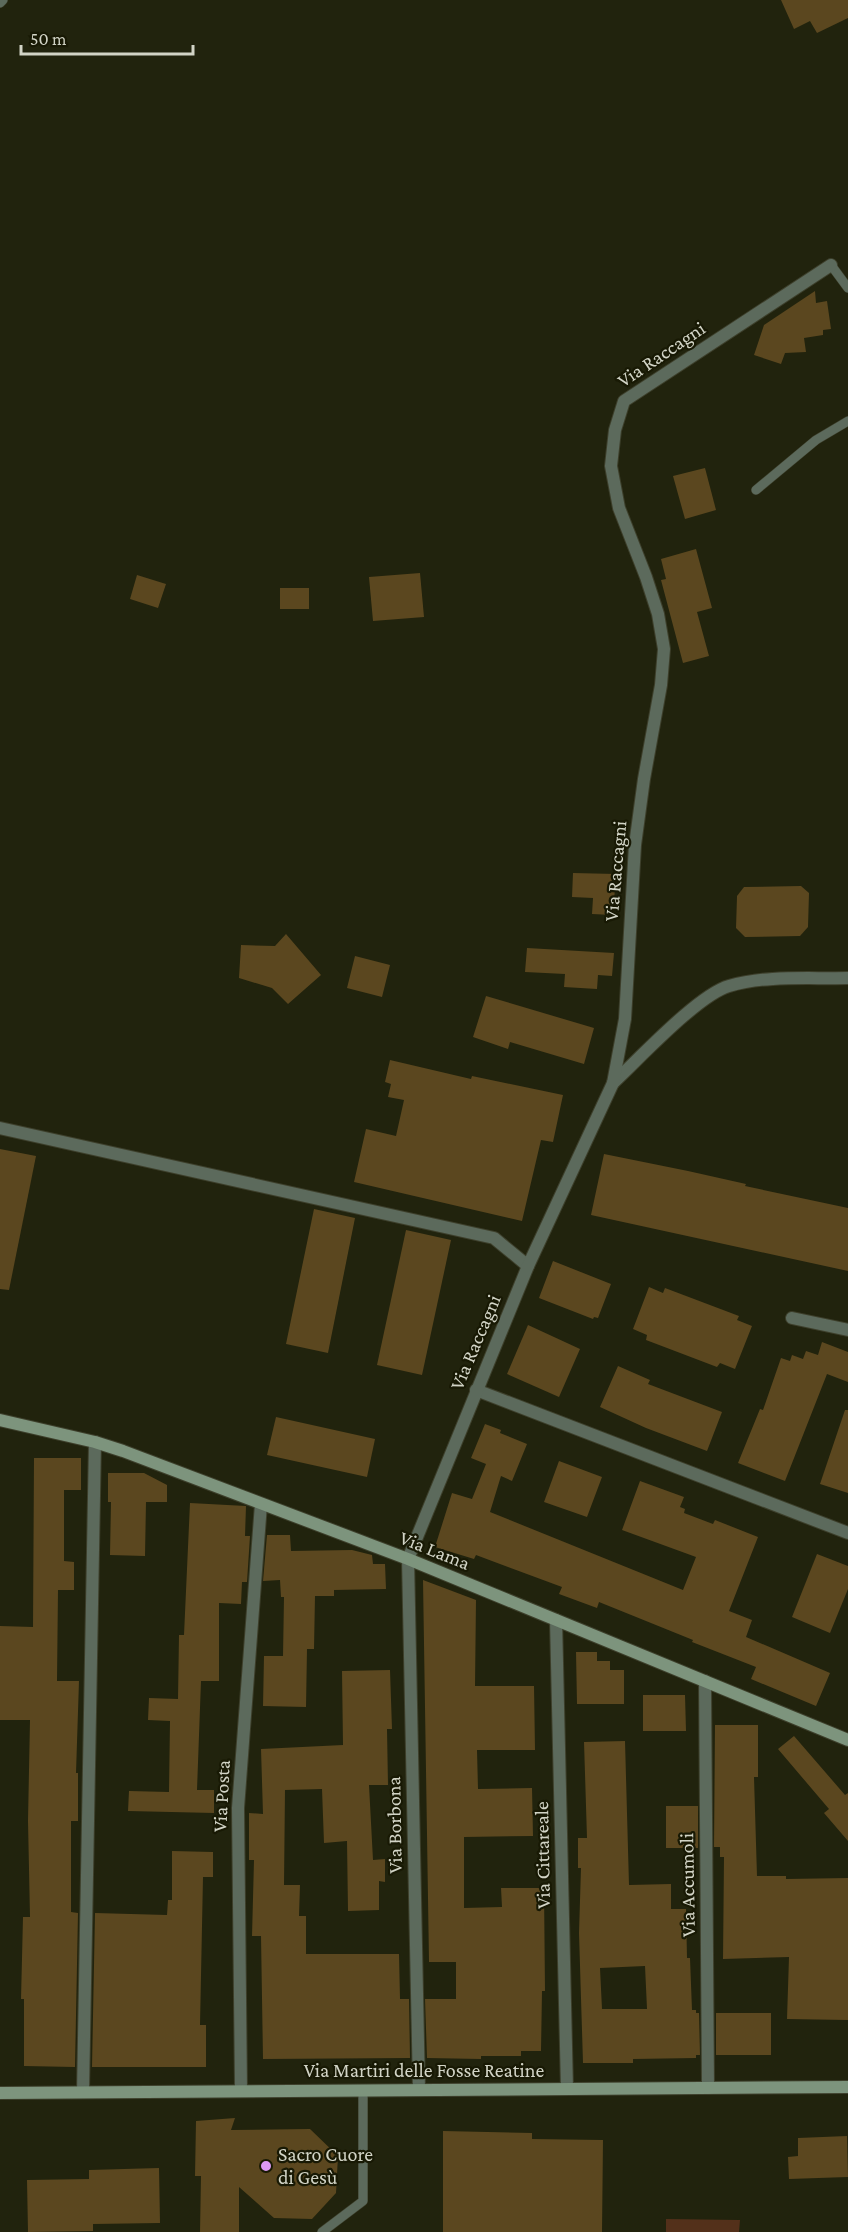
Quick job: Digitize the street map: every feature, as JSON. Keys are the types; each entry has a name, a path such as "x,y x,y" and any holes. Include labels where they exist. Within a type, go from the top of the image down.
{"main road":[{"name":"Via Lama","path":"0,1420 95,1442 408,1559 848,1740"},
{"name":"Via Martiri delle Fosse Reatine","path":"0,2093 848,2087"}],"street":[{"name":"Via Raccagni","path":"408,1559 528,1266 614,1083 625,1019 635,845 661,685 664,649 658,614 619,508 611,466 615,430 624,401 831,265"},
{"path":"614,1083 669,1030 708,997 726,986 751,981 848,978"},
{"path":"0,1128 494,1238 528,1266"},
{"path":"792,1318 848,1330"},
{"path":"476,1390 848,1533"},
{"path":"83,2092 95,1442"},
{"name":"Via Posta","path":"241,2091 238,1808 261,1504"},
{"name":"Via Borbona","path":"408,1559 419,2090"},
{"name":"Via Cittareale","path":"556,1620 567,2089"},
{"name":"Via Accumoli","path":"705,1681 708,2088"}],"lane":[{"path":"831,265 848,288"},
{"path":"756,490 816,440 848,421"},
{"path":"322,2232 363,2201 363,2090"}],"shaded area":[{"path":"666,2219 740,2220 739,2232 666,2232"}],"building":[{"path":"781,0 848,0 848,18 817,33 810,21 794,29"},
{"path":"815,291 816,303 827,301 831,329 823,330 823,335 804,338 806,352 785,353 781,364 754,355 764,325"},
{"path":"705,468 716,510 685,519 673,476"},
{"path":"696,549 712,608 697,612 709,656 683,663 661,580 666,579 661,559"},
{"path":"420,573 424,617 373,621 369,577"},
{"path":"137,575 166,584 158,608 130,599"},
{"path":"280,588 309,588 309,609 280,609"},
{"path":"573,873 616,874 613,915 592,914 593,898 572,897"},
{"path":"801,886 809,893 808,927 800,936 745,937 736,928 737,896 744,887"},
{"path":"286,934 321,975 288,1004 272,988 239,978 241,945 275,946"},
{"path":"527,948 614,953 612,976 598,975 597,989 564,987 565,974 525,972"},
{"path":"355,956 390,965 382,997 347,988"},
{"path":"486,996 594,1028 584,1064 510,1042 508,1049 473,1037"},
{"path":"390,1060 471,1079 472,1076 563,1095 553,1142 541,1140 522,1221 354,1182 366,1129 396,1136 404,1100 388,1097 391,1084 385,1082"},
{"path":"0,1149 36,1156 9,1290 0,1289"},
{"path":"604,1154 848,1208 848,1271 591,1215"},
{"path":"314,1209 355,1218 328,1353 286,1344"},
{"path":"406,1230 451,1240 422,1375 377,1365"},
{"path":"553,1261 611,1284 598,1318 593,1319 539,1298"},
{"path":"649,1287 663,1293 665,1288 739,1316 737,1320 752,1326 735,1369 720,1363 717,1367 646,1340 647,1335 633,1329"},
{"path":"528,1325 580,1349 559,1397 507,1374"},
{"path":"822,1342 848,1352 848,1382 827,1374 785,1481 738,1463 760,1409 763,1410 781,1358 790,1361 792,1355 803,1359 806,1351 818,1355"},
{"path":"618,1366 650,1380 648,1384 722,1412 707,1451 646,1428 600,1407"},
{"path":"845,1410 848,1410 848,1493 820,1484"},
{"path":"276,1417 375,1439 367,1477 267,1455"},
{"path":"485,1424 527,1444 512,1481 501,1476 490,1512 683,1590 696,1557 622,1530 640,1481 684,1497 680,1507 685,1509 684,1513 713,1524 715,1520 758,1537 729,1611 752,1620 746,1637 830,1673 816,1706 751,1679 756,1667 692,1642 693,1640 599,1602 597,1608 559,1594 562,1587 476,1555 474,1559 435,1547 452,1493 472,1499 486,1464 471,1458"},
{"path":"34,1458 81,1458 81,1490 64,1490 64,1561 74,1562 74,1590 58,1590 57,1681 79,1681 76,1773 78,1773 78,1821 71,1821 71,1912 78,1913 75,2067 24,2066 24,1999 21,1999 23,1917 30,1917 28,1821 30,1720 0,1720 0,1626 33,1627"},
{"path":"559,1461 602,1477 587,1517 544,1502"},
{"path":"108,1473 144,1473 167,1485 167,1502 146,1502 145,1556 110,1555 111,1502 108,1502"},
{"path":"190,1503 246,1506 245,1536 250,1536 247,1582 242,1582 241,1604 219,1603 219,1681 201,1681 197,1790 214,1790 214,1813 128,1811 129,1791 169,1792 170,1721 148,1720 149,1698 178,1699 179,1635 184,1635"},
{"path":"267,1535 290,1535 291,1551 352,1550 372,1555 373,1564 385,1564 386,1589 334,1590 334,1596 315,1596 314,1649 307,1649 306,1707 263,1706 264,1656 283,1656 284,1597 281,1597 280,1580 263,1581"},
{"path":"817,1554 848,1566 848,1589 830,1633 792,1617"},
{"path":"423,1580 476,1600 475,1686 534,1686 535,1750 477,1750 478,1789 532,1788 533,1836 464,1837 464,1908 502,1907 501,1888 544,1888 545,1991 542,1991 541,2051 521,2051 521,2056 481,2056 481,2059 427,2058 425,1999 456,1999 456,1962 429,1962"},
{"path":"576,1652 597,1652 597,1661 610,1661 610,1670 624,1670 624,1704 577,1704"},
{"path":"390,1670 392,1729 387,1729 388,1785 369,1785 373,1860 385,1859 385,1882 379,1881 379,1910 348,1911 347,1841 324,1843 322,1789 285,1790 284,1885 300,1885 299,1916 306,1916 306,1954 399,1954 400,1999 409,1999 410,2058 263,2059 261,1936 252,1936 254,1860 249,1860 249,1813 263,1814 261,1749 343,1745 342,1671"},
{"path":"643,1695 685,1695 686,1731 643,1731"},
{"path":"715,1725 758,1725 758,1777 754,1777 757,1876 786,1876 786,1879 848,1878 848,2020 787,2019 789,1957 723,1959 724,1857 720,1857 720,1847 714,1847"},
{"path":"794,1736 845,1795 848,1793 848,1841 824,1813 829,1809 778,1749"},
{"path":"625,1741 629,1885 671,1884 671,1909 686,1909 687,1958 690,1958 692,2010 699,2013 700,2055 696,2055 696,2058 633,2059 633,2063 583,2063 579,1933 581,1868 578,1868 578,1838 587,1838 584,1742","holes":["645,1966 647,2009 602,2009 600,1968"]},
{"path":"666,1806 698,1806 698,1848 666,1848"},
{"path":"172,1851 213,1852 213,1877 203,1877 200,2025 206,2025 206,2067 92,2067 95,1913 167,1915 168,1900 172,1900"},
{"path":"716,2013 771,2013 771,2055 716,2055"},
{"name":"Sacro Cuore di Gesù","path":"235,2118 231,2130 310,2129 338,2156 336,2193 312,2219 274,2218 239,2187 239,2232 200,2232 201,2176 195,2176 196,2121"},
{"path":"443,2131 532,2133 532,2139 603,2140 602,2232 443,2232"},
{"path":"847,2136 848,2177 789,2179 788,2157 798,2156 798,2138"},
{"path":"159,2168 160,2223 93,2224 93,2231 28,2232 27,2180 89,2179 89,2170"}],"place":[{"name":"Sacro Cuore di Gesù","path":"266,2166"}]}
